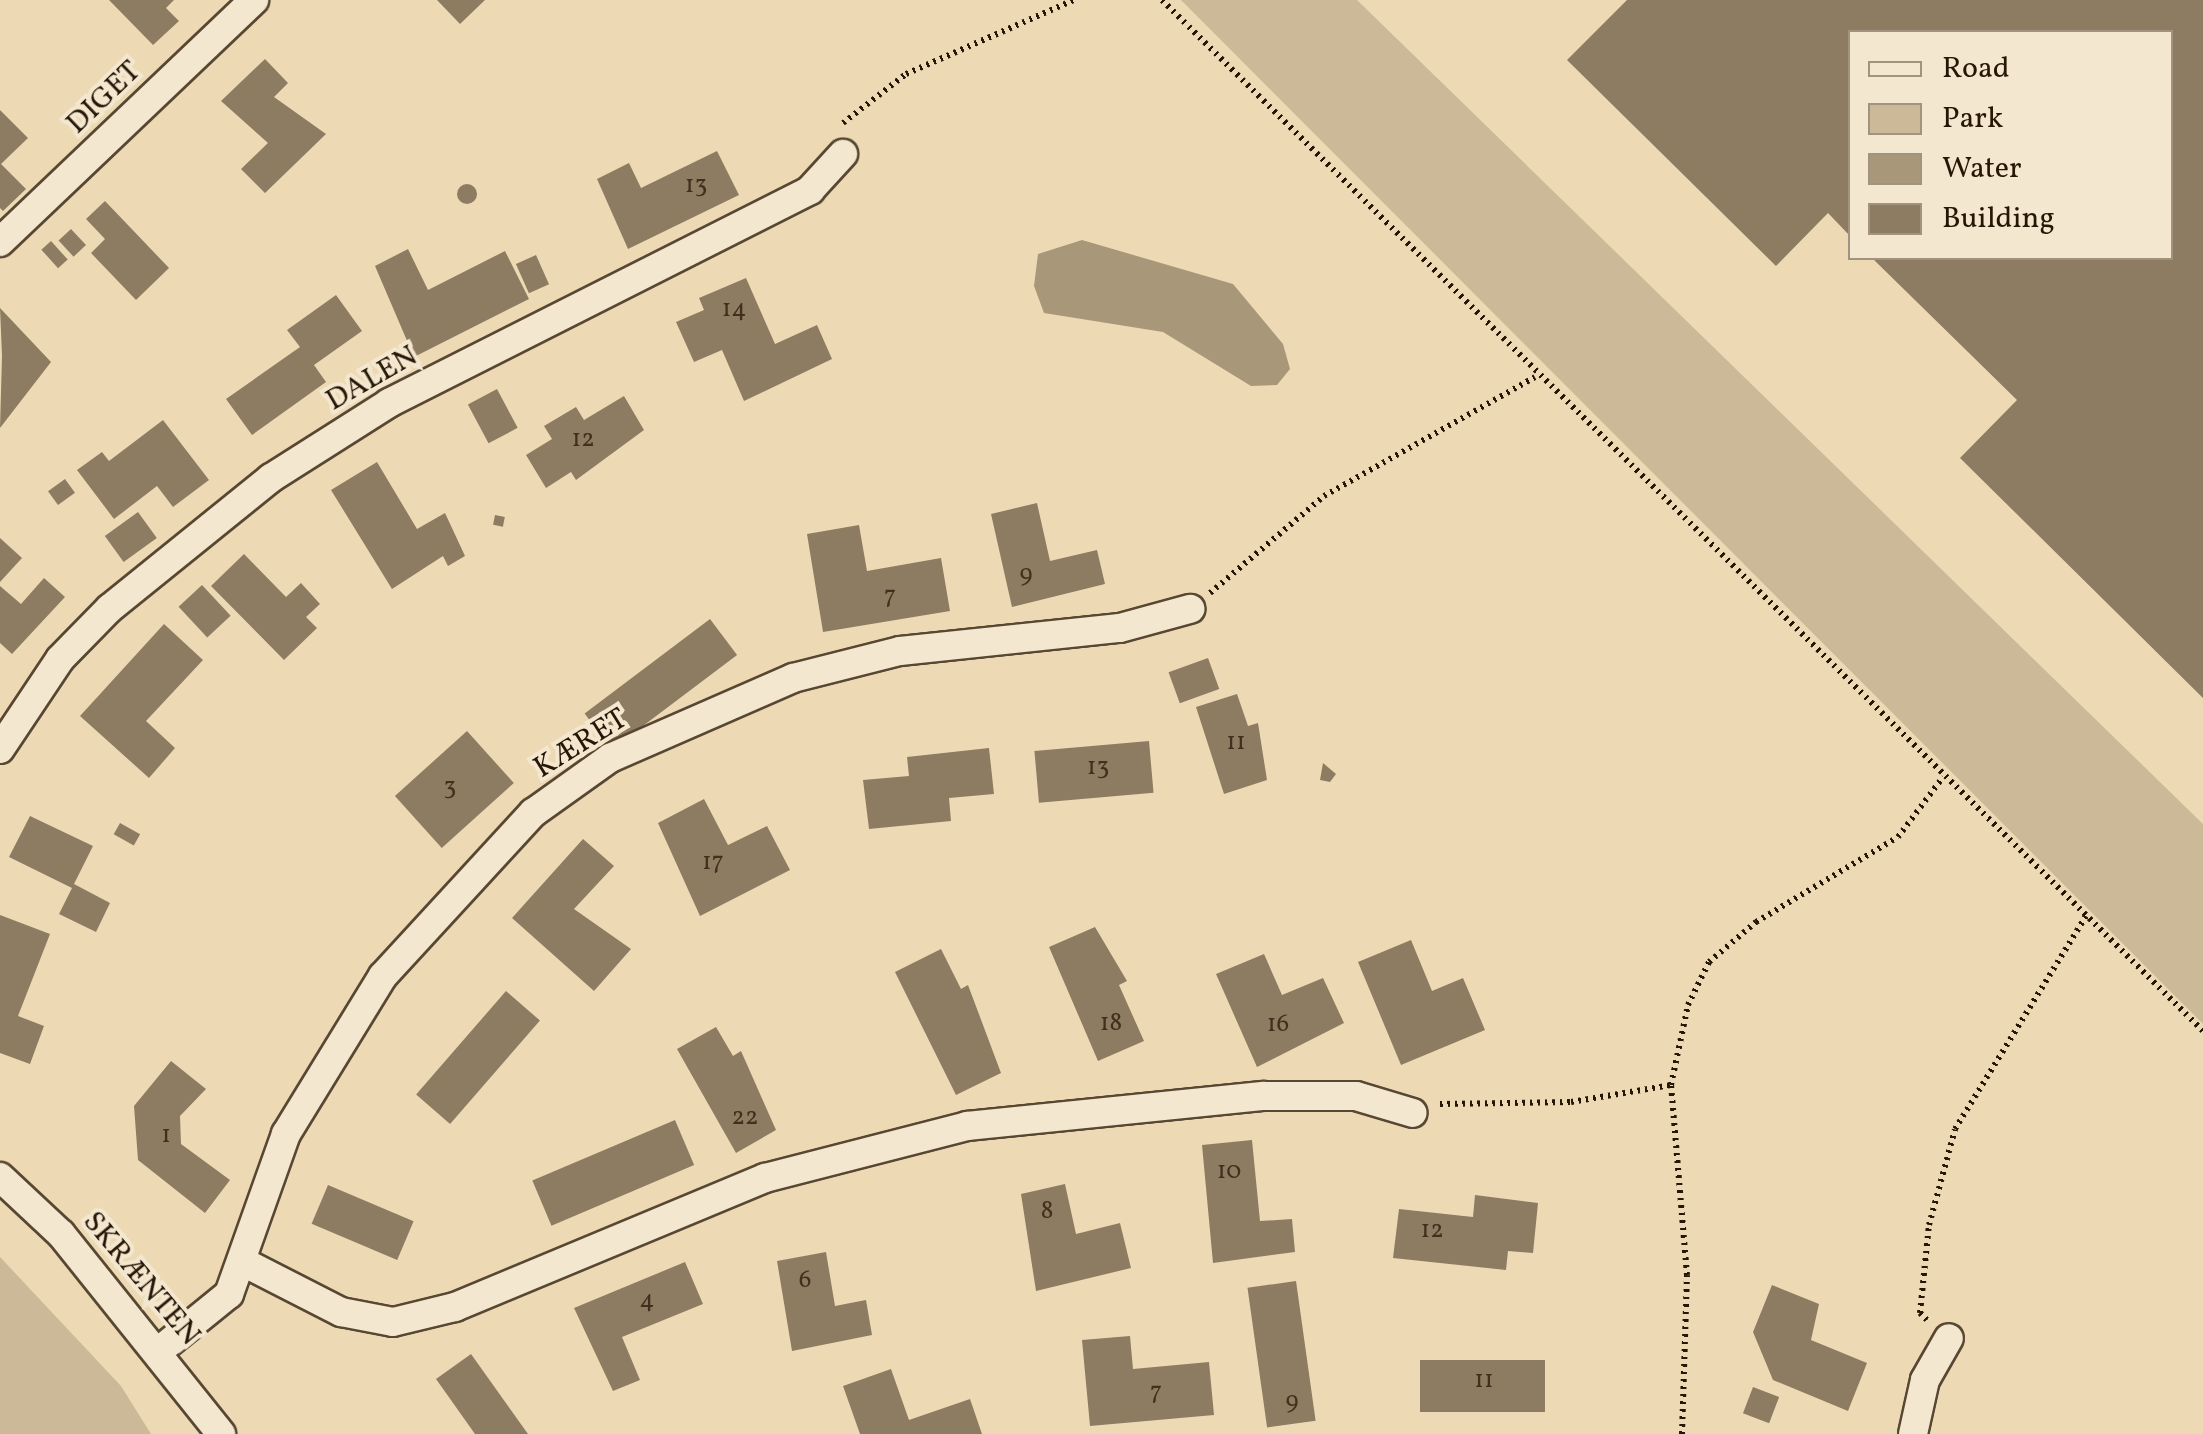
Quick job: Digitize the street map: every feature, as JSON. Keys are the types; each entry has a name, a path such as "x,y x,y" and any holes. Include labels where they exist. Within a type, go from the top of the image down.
{"street":[{"name":"DIGET","path":"0,242 254,0"},
{"name":"DALEN","path":"0,749 60,659 110,608 271,478 390,403 810,190 844,154"},
{"name":"KÆRET","path":"160,1350 229,1294 247,1264 286,1134 383,976 478,865 610,758 793,678 900,651 1120,628 1190,609"},
{"path":"247,1264 341,1312 393,1322 455,1307 766,1178 967,1126 1264,1096 1356,1096 1413,1113"},
{"name":"SKRÆNTEN","path":"0,1177 160,1350 221,1434"},
{"path":"1913,1434 1925,1380 1949,1338"}],"path":[{"path":"844,154 843,121 906,74 1074,0"},
{"path":"1162,0 1536,376 2203,1031"},
{"path":"1190,609 1339,486 1536,376"},
{"path":"1682,1434 1687,1275 1671,1085 1688,1005 1709,962 1756,922 1898,837 1944,777"},
{"path":"1949,1338 1920,1314 1929,1224 1954,1129 2086,916"},
{"path":"1413,1113 1456,1098 1572,1102 1671,1085"}],"green space":[{"path":"1181,0 1357,0 2203,824 2203,1024"},
{"path":"0,1257 121,1386 151,1434 0,1434"}],"water":[{"path":"1082,240 1233,284 1283,344 1290,369 1277,385 1251,386 1163,332 1044,313 1034,286 1038,254"}],"building":[{"path":"109,0 174,0 166,8 179,21 153,45"},
{"path":"437,0 485,0 460,24"},
{"path":"1627,0 2203,0 2203,698 1960,458 2017,400 1874,260 2173,260 2173,30 1848,30 1848,234 1828,213 1776,266 1567,60"},
{"path":"265,59 288,83 274,97 326,134 265,193 241,169 268,143 221,101"},
{"path":"0,110 28,138 1,164 26,189 3,211 0,208"},
{"path":"717,151 739,195 628,249 597,179 629,163 641,188"},
{"path":"467,184 477,194 467,204 457,194"},
{"path":"105,201 169,268 136,300 91,253 105,239 86,219"},
{"path":"71,229 86,245 74,257 59,241"},
{"path":"51,241 68,260 58,268 41,250"},
{"path":"408,249 428,290 505,251 529,299 414,357 375,266"},
{"path":"536,255 549,284 529,293 516,264"},
{"path":"746,278 775,344 817,325 832,359 744,401 722,350 694,362 676,322 704,310 699,298"},
{"path":"336,295 362,331 314,365 326,382 252,435 226,399 300,347 287,330"},
{"path":"0,308 51,362 0,428 2,356"},
{"path":"497,389 518,428 489,443 468,404"},
{"path":"624,396 644,430 576,480 571,472 546,488 526,455 552,439 544,426 576,407 584,420"},
{"path":"163,420 209,480 173,507 157,486 114,519 77,470 102,452 109,461"},
{"path":"377,462 417,529 445,513 465,556 448,566 443,556 392,589 331,490"},
{"path":"65,479 75,493 58,505 48,491"},
{"path":"1037,503 1050,561 1097,550 1105,584 1012,607 991,514"},
{"path":"138,512 157,538 124,562 105,536"},
{"path":"495,515 505,517 503,527 493,525"},
{"path":"859,525 867,571 941,558 950,611 823,632 807,534"},
{"path":"0,538 22,558 0,582"},
{"path":"244,554 286,597 301,583 320,604 306,617 317,628 284,660 211,586"},
{"path":"44,578 65,597 12,654 0,643 0,586 21,604"},
{"path":"202,585 231,616 207,638 179,607"},
{"path":"710,619 737,655 612,749 585,713"},
{"path":"164,624 203,660 146,721 175,748 149,778 80,716"},
{"path":"1208,658 1219,689 1180,703 1169,672"},
{"path":"1237,694 1248,726 1258,723 1267,780 1224,794 1196,707"},
{"path":"467,731 514,783 442,848 395,796"},
{"path":"1149,741 1154,793 1039,803 1034,751"},
{"path":"989,748 994,794 949,798 951,821 869,829 863,780 909,776 907,757"},
{"path":"1323,763 1336,774 1330,782 1320,780"},
{"path":"704,799 728,845 767,826 790,870 700,916 658,823"},
{"path":"30,816 93,846 74,884 110,903 96,932 59,914 72,888 9,857"},
{"path":"120,823 140,834 134,846 114,834"},
{"path":"583,839 614,866 574,909 631,949 594,991 512,918"},
{"path":"0,915 50,934 18,1016 44,1026 30,1064 0,1053"},
{"path":"1095,927 1127,981 1119,985 1144,1041 1098,1061 1049,947"},
{"path":"1411,940 1432,991 1463,978 1485,1030 1401,1065 1358,962"},
{"path":"941,949 961,989 968,985 1001,1073 956,1095 895,972"},
{"path":"1264,954 1282,995 1323,978 1344,1023 1257,1067 1216,974"},
{"path":"506,991 540,1021 450,1124 416,1094"},
{"path":"716,1027 733,1056 741,1051 776,1130 736,1153 677,1049"},
{"path":"171,1061 206,1089 180,1116 181,1144 230,1180 205,1213 138,1160 134,1106"},
{"path":"675,1120 694,1165 551,1226 532,1181"},
{"path":"1252,1140 1260,1221 1292,1219 1295,1252 1213,1263 1202,1145"},
{"path":"1065,1184 1076,1234 1120,1223 1131,1268 1036,1291 1021,1194"},
{"path":"328,1185 414,1221 397,1260 312,1224"},
{"path":"1475,1195 1538,1203 1533,1253 1508,1251 1506,1270 1393,1258 1399,1209 1473,1217"},
{"path":"826,1252 835,1306 866,1300 872,1335 792,1351 777,1261"},
{"path":"685,1262 703,1304 622,1337 640,1380 613,1391 574,1308"},
{"path":"1296,1281 1316,1421 1267,1427 1247,1288"},
{"path":"1772,1285 1819,1304 1811,1340 1867,1363 1848,1411 1773,1380 1753,1332"},
{"path":"1130,1336 1133,1369 1209,1362 1214,1415 1090,1426 1082,1340"},
{"path":"471,1354 528,1434 475,1434 436,1379"},
{"path":"1420,1360 1545,1360 1545,1412 1420,1412"},
{"path":"891,1369 909,1420 970,1399 982,1434 860,1434 843,1386"},
{"path":"1753,1387 1779,1397 1769,1423 1743,1413"}]}
